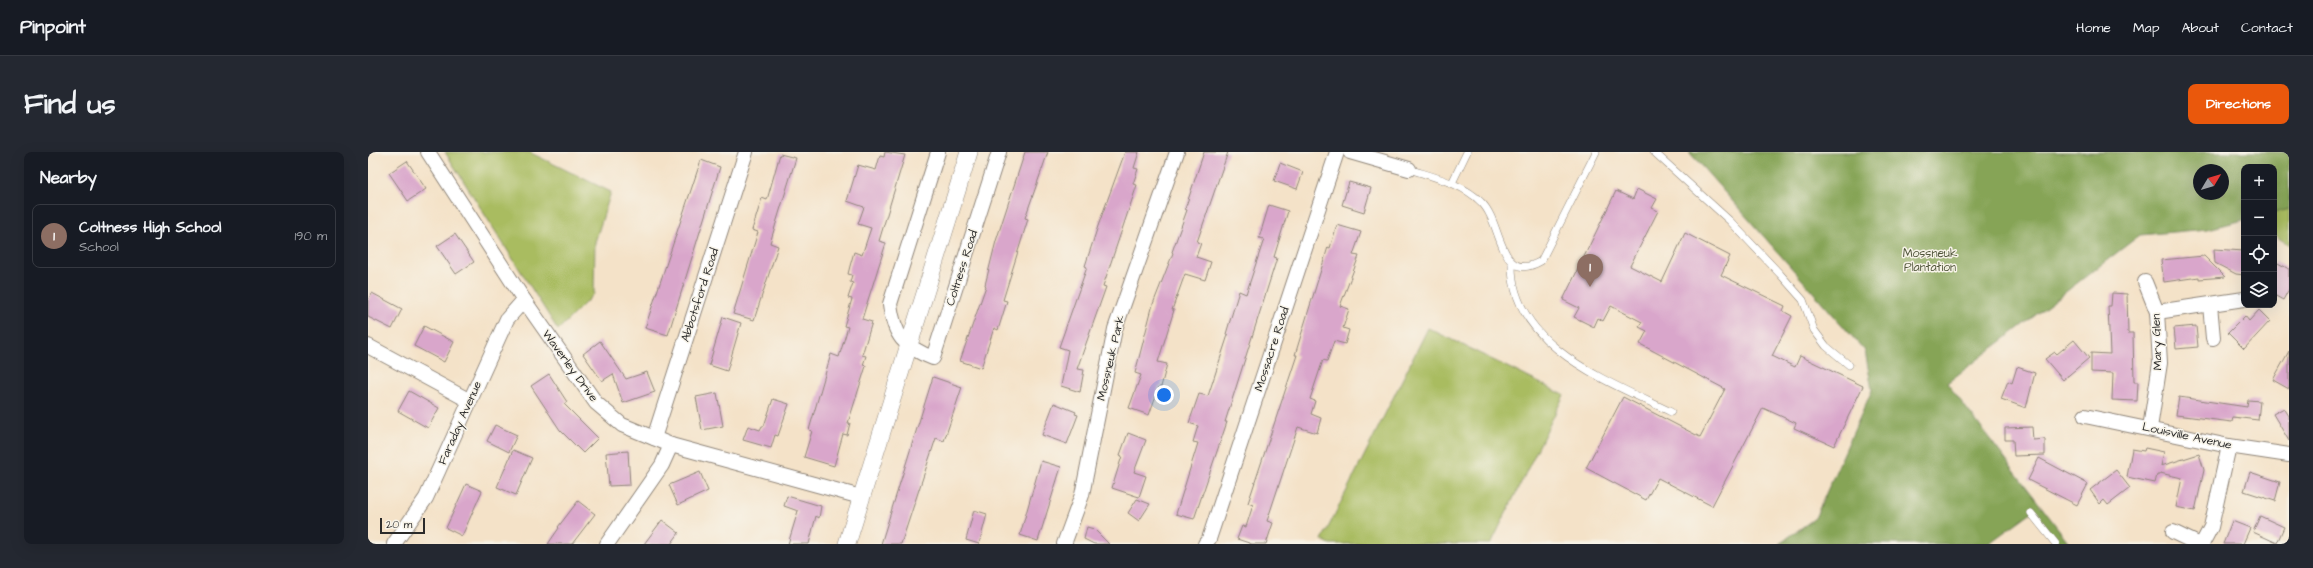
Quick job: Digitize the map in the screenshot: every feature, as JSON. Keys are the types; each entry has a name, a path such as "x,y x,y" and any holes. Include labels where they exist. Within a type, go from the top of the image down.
{"street":[{"name":"Waverley Drive","path":"428,152 524,300 596,403 622,425 671,445 862,497"},
{"name":"Abbotsford Road","path":"654,438 746,152"},
{"path":"908,347 892,322 890,304 938,152"},
{"path":"847,544 970,152"},
{"name":"Coltness Road","path":"908,347 933,358 999,152"},
{"name":"Mossneuk Park","path":"1064,544 1082,495 1115,329 1177,152"},
{"name":"Mossacre Road","path":"1205,544 1209,539 1337,152"},
{"path":"1350,152 1409,169"},
{"name":"Mary Glen","path":"2145,282 2156,312 2160,363 2150,428"},
{"name":"Faraday Avenue","path":"394,544 426,498 507,319 524,300"},
{"path":"2156,312 2241,300"},
{"path":"2210,305 2214,338"},
{"path":"368,346 470,402"},
{"name":"Louisville Avenue","path":"2085,416 2150,428 2229,446 2289,455"},
{"path":"606,544 662,465 671,445"},
{"path":"2202,544 2211,528 2229,446"},
{"path":"2173,532 2198,544"}],"lane":[{"path":"1452,184 1467,152"},
{"path":"1409,169 1452,184 1471,193 1490,212 1506,256 1512,263 1521,268 1532,266 1541,261 1596,152"},
{"path":"1654,152 1730,221 1780,274 1803,300 1814,330 1826,346 1849,365"},
{"path":"1512,263 1512,280 1518,298 1534,326 1557,350 1582,368 1671,412"},
{"path":"2031,513 2056,544"}],"green space":[{"path":"445,152 529,152 611,192 595,242 594,294 558,330"},
{"name":"Mossneuk Plantation","path":"1689,152 2289,152 2289,209 2277,212 2277,164 2241,164 2241,221 2208,229 2140,235 1947,383 2070,544 2059,544 2033,511 1988,544 1779,544 1815,518 1872,390 1865,351"},
{"path":"2289,209 2289,245 2277,237 2277,212"},
{"path":"1428,328 1564,395 1491,544 1330,544 1322,540"}],"building":[{"path":"885,152 905,155 879,241 886,243 862,319 872,322 862,355 866,356 863,365 866,366 848,423 850,423 847,435 843,434 834,466 804,457 812,431 809,430 831,354 839,357 848,327 844,326 852,299 848,298 853,283 850,282 852,275 848,274 854,252 862,255 871,228 858,224 864,207 847,201 858,165 876,170 880,156 884,157"},
{"path":"1025,152 1048,152 1025,218 1028,219 1003,300 1007,301 998,330 994,328 981,368 960,361 986,286 996,241"},
{"path":"1125,152 1139,152 1134,168 1138,169 1133,184 1137,185 1103,286 1106,287 1077,369 1084,370 1080,392 1061,386 1068,350 1059,347 1087,267 1085,266 1098,226"},
{"path":"1204,152 1228,152 1197,242 1201,243 1196,257 1211,262 1205,280 1185,274 1172,310 1174,310 1158,362 1167,364 1161,387 1159,387 1149,415 1129,408 1141,375 1135,373 1153,304 1173,253 1172,252 1187,210 1185,209"},
{"path":"780,154 796,158 770,243 778,246 754,320 733,314 758,232 752,230 762,198 767,200"},
{"path":"701,160 720,167 668,335 645,328"},
{"path":"407,161 426,189 408,201 389,173"},
{"path":"1280,163 1303,172 1297,189 1274,181"},
{"path":"1349,182 1371,188 1364,212 1342,205"},
{"path":"1637,189 1657,199 1652,208 1658,211 1630,266 1662,282 1685,233 1730,256 1721,275 1785,306 1783,311 1792,316 1772,356 1795,367 1800,356 1863,386 1834,446 1794,428 1796,423 1763,408 1712,506 1658,478 1646,500 1586,468 1623,397 1700,437 1725,389 1640,344 1647,331 1639,327 1642,322 1611,306 1603,321 1598,318 1594,327 1574,317 1579,308 1563,300 1616,191 1633,199"},
{"path":"1269,205 1288,211 1274,257 1277,258 1225,422 1227,422 1194,519 1176,514 1198,443 1193,442 1198,426 1189,423 1199,394 1208,396 1228,335 1226,334 1239,291 1246,294 1264,239 1259,238"},
{"path":"1337,225 1361,232 1353,255 1359,256 1340,306 1349,309 1343,328 1349,330 1345,344 1334,341 1327,361 1323,360 1310,399 1315,401 1311,414 1321,418 1317,433 1298,427 1267,521 1273,523 1266,544 1252,544 1237,539 1242,526 1246,527 1253,505 1248,503 1297,355 1295,355 1328,247 1330,248"},
{"path":"455,234 474,262 456,274 437,246"},
{"path":"2214,249 2241,251 2241,275 2236,274 2215,263"},
{"path":"2204,256 2225,277 2199,279 2199,277 2164,282 2161,260"},
{"path":"2277,263 2289,269 2289,289 2283,300 2277,297"},
{"path":"372,293 402,309 392,329 368,317 368,300"},
{"path":"2112,293 2127,294 2128,333 2133,333 2134,382 2138,382 2137,401 2112,400 2113,373 2091,372 2091,353 2110,354 2108,306 2111,306"},
{"path":"2259,310 2270,321 2244,349 2228,333 2245,316 2249,321"},
{"path":"723,317 741,323 727,371 709,365"},
{"path":"424,326 454,342 444,362 414,346"},
{"path":"2196,326 2198,347 2176,349 2174,328"},
{"path":"2074,340 2089,358 2063,380 2045,359 2055,352 2057,354"},
{"path":"600,341 626,379 647,372 655,392 623,403 613,374 602,381 583,354"},
{"path":"2289,351 2289,389 2273,380"},
{"path":"2017,367 2035,373 2026,408 2001,399 2008,381 2012,383"},
{"path":"549,374 567,402 564,404 598,438 583,453 560,430 531,386"},
{"path":"933,377 962,387 944,441 936,438 901,544 881,544"},
{"path":"409,391 439,408 428,428 398,411"},
{"path":"717,393 723,426 702,430 696,397"},
{"path":"2179,397 2247,407 2248,400 2260,401 2258,420 2233,417 2232,422 2176,415"},
{"path":"773,399 789,404 778,436 775,435 771,448 743,440 748,426 760,430 762,426 764,426"},
{"path":"1054,403 1076,412 1075,414 1078,415 1067,444 1042,435"},
{"path":"2284,408 2289,416 2289,441 2273,414"},
{"path":"495,425 517,435 509,452 487,441"},
{"path":"2032,427 2033,440 2045,439 2045,455 2014,456 2013,440 2005,440 2005,428"},
{"path":"1128,433 1146,440 1134,472 1146,476 1139,497 1112,488 1122,456 1120,455"},
{"path":"2145,448 2164,452 2161,466 2199,454 2204,470 2195,511 2176,507 2182,478 2160,473 2157,475 2155,483 2127,477 2132,449 2144,451"},
{"path":"513,450 532,458 516,495 497,487"},
{"path":"628,451 630,485 609,486 606,453"},
{"path":"2039,458 2088,484 2077,505 2028,480"},
{"path":"1041,461 1061,467 1038,541 1020,535"},
{"path":"2116,470 2130,488 2108,505 2104,500 2100,504 2090,490"},
{"path":"700,472 708,491 678,505 669,485"},
{"path":"2250,472 2280,482 2275,501 2244,491"},
{"path":"466,484 482,491 462,536 446,528"},
{"path":"787,496 821,506 819,518 816,516 809,544 788,544 798,511 784,506"},
{"path":"1137,499 1150,504 1139,521 1128,513"},
{"path":"578,501 595,514 572,544 548,544 559,528 558,527"},
{"path":"974,510 987,514 979,544 966,540"},
{"path":"2260,516 2284,527 2277,543 2253,532"},
{"path":"662,520 679,533 671,544 644,544"},
{"path":"2232,521 2250,528 2243,544 2223,544"},
{"path":"1087,527 1094,529 1109,544 1094,544 1084,539"}],"place":[{"name":"Coltness High School","path":"1590,287"}]}
